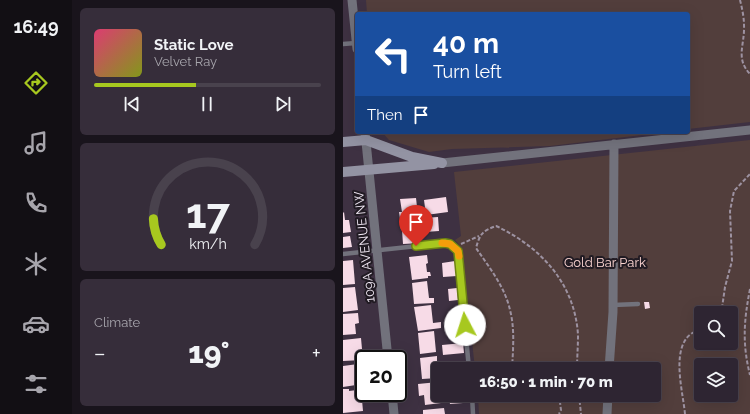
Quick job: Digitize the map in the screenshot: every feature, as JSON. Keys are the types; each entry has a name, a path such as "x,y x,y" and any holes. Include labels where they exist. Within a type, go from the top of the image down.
{"street":[{"path":"352,0 355,28"},
{"path":"343,172 411,167 750,130"},
{"path":"343,142 366,136 413,157 442,163"},
{"name":"109A AVENUE NW","path":"366,136 387,350"},
{"path":"609,362 613,305 614,144"},
{"path":"393,402 394,414"},
{"path":"607,414 608,402"}],"lane":[{"path":"343,44 355,46"},
{"path":"343,254 445,243 450,244 458,251 468,362"},
{"path":"613,305 638,304"},
{"path":"472,402 473,414"}],"path":[{"path":"740,0 745,26 742,48 742,64 750,74"},
{"path":"722,306 725,287 732,261 730,211 734,191 750,174"},
{"path":"454,248 479,236 488,229 497,226 517,237 546,260 560,277 573,307 578,334 577,362"},
{"path":"479,236 476,248 497,280 510,310 513,348 512,362"},
{"path":"750,289 744,332 745,352 750,375"},
{"path":"685,414 679,364 680,353 687,338 694,333"},
{"path":"559,414 561,410 560,402"},
{"path":"580,402 581,414"}],"green space":[{"path":"366,0 750,0 750,122 690,129 690,12 367,12"},
{"path":"384,134 650,134 550,146 452,149 429,152 389,140"},
{"name":"Gold Bar Park","path":"750,140 750,414 479,414 478,402 661,402 661,362 474,362 462,248 455,240 461,236 454,172"}],"building":[{"path":"446,197 448,212 426,215 424,200"},
{"path":"416,198 419,224 401,226 399,212 402,212 400,199"},
{"path":"344,212 345,220 349,220 351,232 343,233"},
{"path":"438,217 439,231 425,232 422,220 424,220 424,218"},
{"path":"418,228 420,243 403,244 402,230"},
{"path":"350,236 352,247 343,248 343,237"},
{"path":"427,255 427,272 430,272 431,276 428,276 428,278 412,280 409,257"},
{"path":"353,260 355,284 343,285 343,261"},
{"path":"455,261 457,276 443,277 442,263"},
{"path":"427,281 429,298 434,298 434,303 414,304 412,283"},
{"path":"355,287 358,310 343,312 343,288"},
{"path":"457,288 458,300 449,301 448,289"},
{"path":"644,302 649,302 650,308 645,309"},
{"path":"431,305 433,323 441,322 441,328 418,331 414,307"},
{"path":"459,312 461,326 451,327 450,313"},
{"path":"358,313 359,323 355,324 356,334 343,335 343,314"},
{"path":"434,331 436,352 420,354 418,333"},
{"path":"361,338 362,350 355,350 355,360 343,361 343,340"},
{"path":"463,343 464,353 443,355 442,345"},
{"path":"437,356 437,362 431,362 431,378 422,379 420,358"},
{"path":"355,364 355,385 343,387 343,366"},
{"path":"431,383 431,402 441,403 425,405 424,395 419,396 418,384"},
{"path":"343,389 349,389 349,391 355,390 355,402 362,402 363,411 343,413"},
{"path":"450,402 463,403 450,404"},
{"path":"444,408 445,414 423,414 423,410"}],"slow traffic":[{"path":"442,243 450,244 458,251 459,256"}],"route":[{"path":"416,246 445,243 450,244 458,251 465,325"}]}
